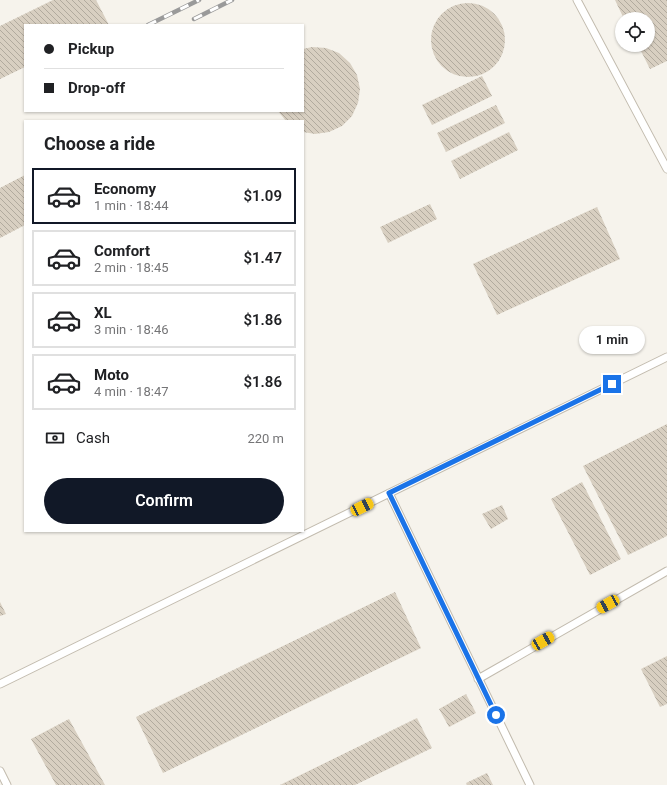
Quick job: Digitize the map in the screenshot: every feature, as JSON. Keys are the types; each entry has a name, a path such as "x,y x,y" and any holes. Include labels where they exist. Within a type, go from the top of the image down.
{"lane":[{"path":"577,0 667,169"},
{"path":"0,684 667,357"},
{"path":"389,493 530,785"},
{"path":"478,679 667,571"},
{"path":"0,770 7,785"}],"building":[{"path":"53,0 96,0 108,24 24,24 24,67 0,79 0,26"},
{"path":"615,0 667,0 667,61 650,69 642,52 655,52 655,12 621,12"},
{"path":"468,3 482,6 494,14 502,26 505,40 502,54 494,66 482,74 468,77 454,74 442,66 434,54 431,40 434,26 442,14 454,6"},
{"path":"312,47 326,48 339,53 350,63 357,75 360,89 358,103 352,116 342,126 329,132 315,134 304,132 304,120 285,120 279,112 304,112 304,49"},
{"path":"482,76 492,96 432,125 422,105"},
{"path":"496,105 505,123 446,152 437,133"},
{"path":"509,132 518,150 460,179 451,161"},
{"path":"24,176 24,226 0,238 0,188"},
{"path":"430,204 437,219 388,243 380,227"},
{"path":"597,207 620,259 497,315 473,264"},
{"path":"667,424 667,536 628,555 583,466"},
{"path":"582,482 621,559 590,575 551,499"},
{"path":"502,505 508,519 491,529 482,514"},
{"path":"395,592 421,648 163,773 136,717"},
{"path":"0,602 6,614 0,616"},
{"path":"667,656 667,704 660,707 641,669"},
{"path":"466,694 476,713 449,727 439,709"},
{"path":"417,718 432,748 355,785 280,785"},
{"path":"69,719 105,785 56,785 31,739"},
{"path":"487,773 493,785 467,785 466,783"}],"railway":[{"path":"150,24 199,0"},
{"path":"194,19 232,0"}],"route":[{"path":"496,715 389,493 612,384"}]}
